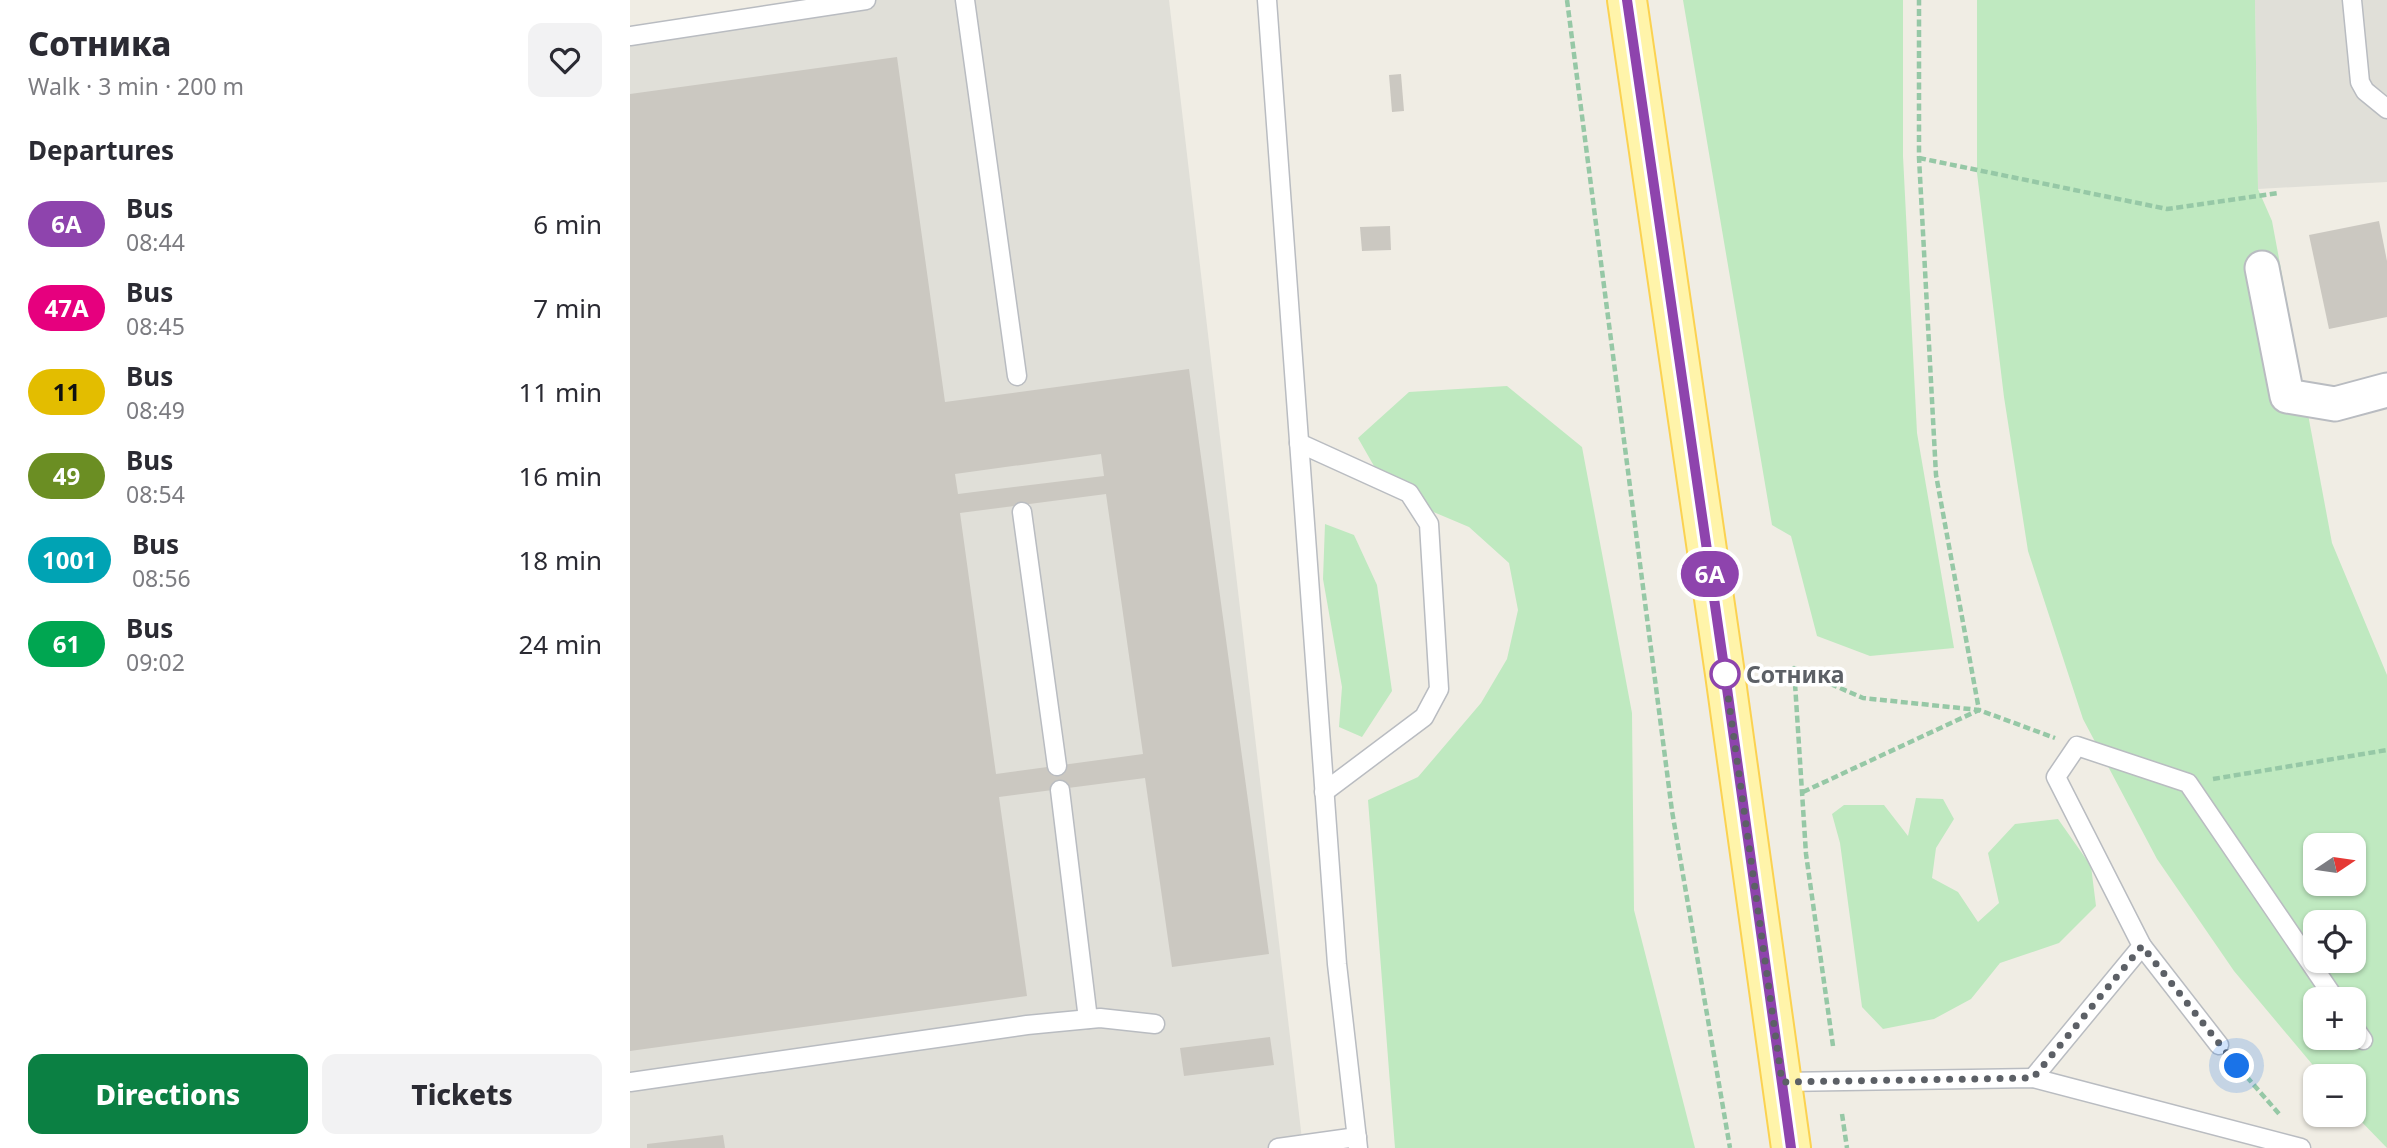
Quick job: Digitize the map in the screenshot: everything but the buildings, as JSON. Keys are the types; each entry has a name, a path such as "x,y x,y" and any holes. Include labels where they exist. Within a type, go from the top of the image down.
{"main road":[{"path":"1627,0 1791,1148"}],"street":[{"path":"2262,268 2287,396 2334,404 2387,390"}],"lane":[{"path":"630,36 866,0"},
{"path":"965,0 1017,376"},
{"path":"1266,0 1337,964 1358,1143 1278,1148"},
{"path":"2352,0 2360,82 2369,94 2387,109"},
{"path":"1299,443 1409,493 1429,524 1440,689 1424,717 1324,792"},
{"path":"1022,512 1057,766"},
{"path":"2219,1045 2142,946 2056,778 2077,746 2188,783 2327,987"},
{"path":"1060,789 1088,1019"},
{"path":"2033,1078 2142,946"},
{"path":"630,1082 1027,1025 1100,1018 1155,1024"},
{"path":"1782,1082 2033,1078 2301,1148"}],"path":[{"path":"1567,0 1672,811 1730,1148"},
{"path":"1919,0 1919,158 1936,475 1979,710"},
{"path":"1919,158 2167,209 2278,193"},
{"path":"1833,1046 1806,854 1794,668 1863,698 1979,710 2077,746"},
{"path":"1803,792 1979,710"},
{"path":"2188,783 2387,750"},
{"path":"2219,1045 2281,1117"},
{"path":"1842,1114 1847,1148"}],"shaded area":[{"path":"866,0 1169,0 1303,1148 630,1148 630,36"},
{"path":"2255,0 2387,0 2387,182 2258,189"}],"green space":[{"path":"1683,0 1903,0 1903,156 1917,433 1954,648 1870,656 1817,636 1791,536 1772,525"},
{"path":"1977,0 2255,0 2258,189 2272,221 2332,543 2387,675 2387,1148 2366,1126 2366,1064 2312,1064 2234,971 2157,859 2083,719 2028,551 2004,397 1977,173"},
{"path":"1507,386 1582,447 1632,713 1634,910 1695,1148 1395,1148 1368,800 1418,777 1481,703 1507,659 1518,610 1509,563 1469,527 1424,508 1382,480 1358,438 1409,392"},
{"path":"1325,524 1354,535 1377,585 1392,691 1362,737 1339,727 1342,687 1323,579"},
{"path":"1916,798 1943,799 1954,819 1936,848 1932,878 1958,892 1978,922 1999,903 1988,853 2015,824 2058,819 2091,866 2096,906 2059,943 2000,963 1971,999 1934,1019 1883,1029 1862,1007 1840,843 1832,814 1844,805 1884,805 1908,836"}],"bus line":[{"name":"6А","path":"1627,0 1741,800 1757,894 1791,1148"}],"place":[{"name":"Сотника","path":"1725,674"}],"route":[{"path":"1725,674 1782,1082 2033,1078 2142,946 2237,1066"}]}
